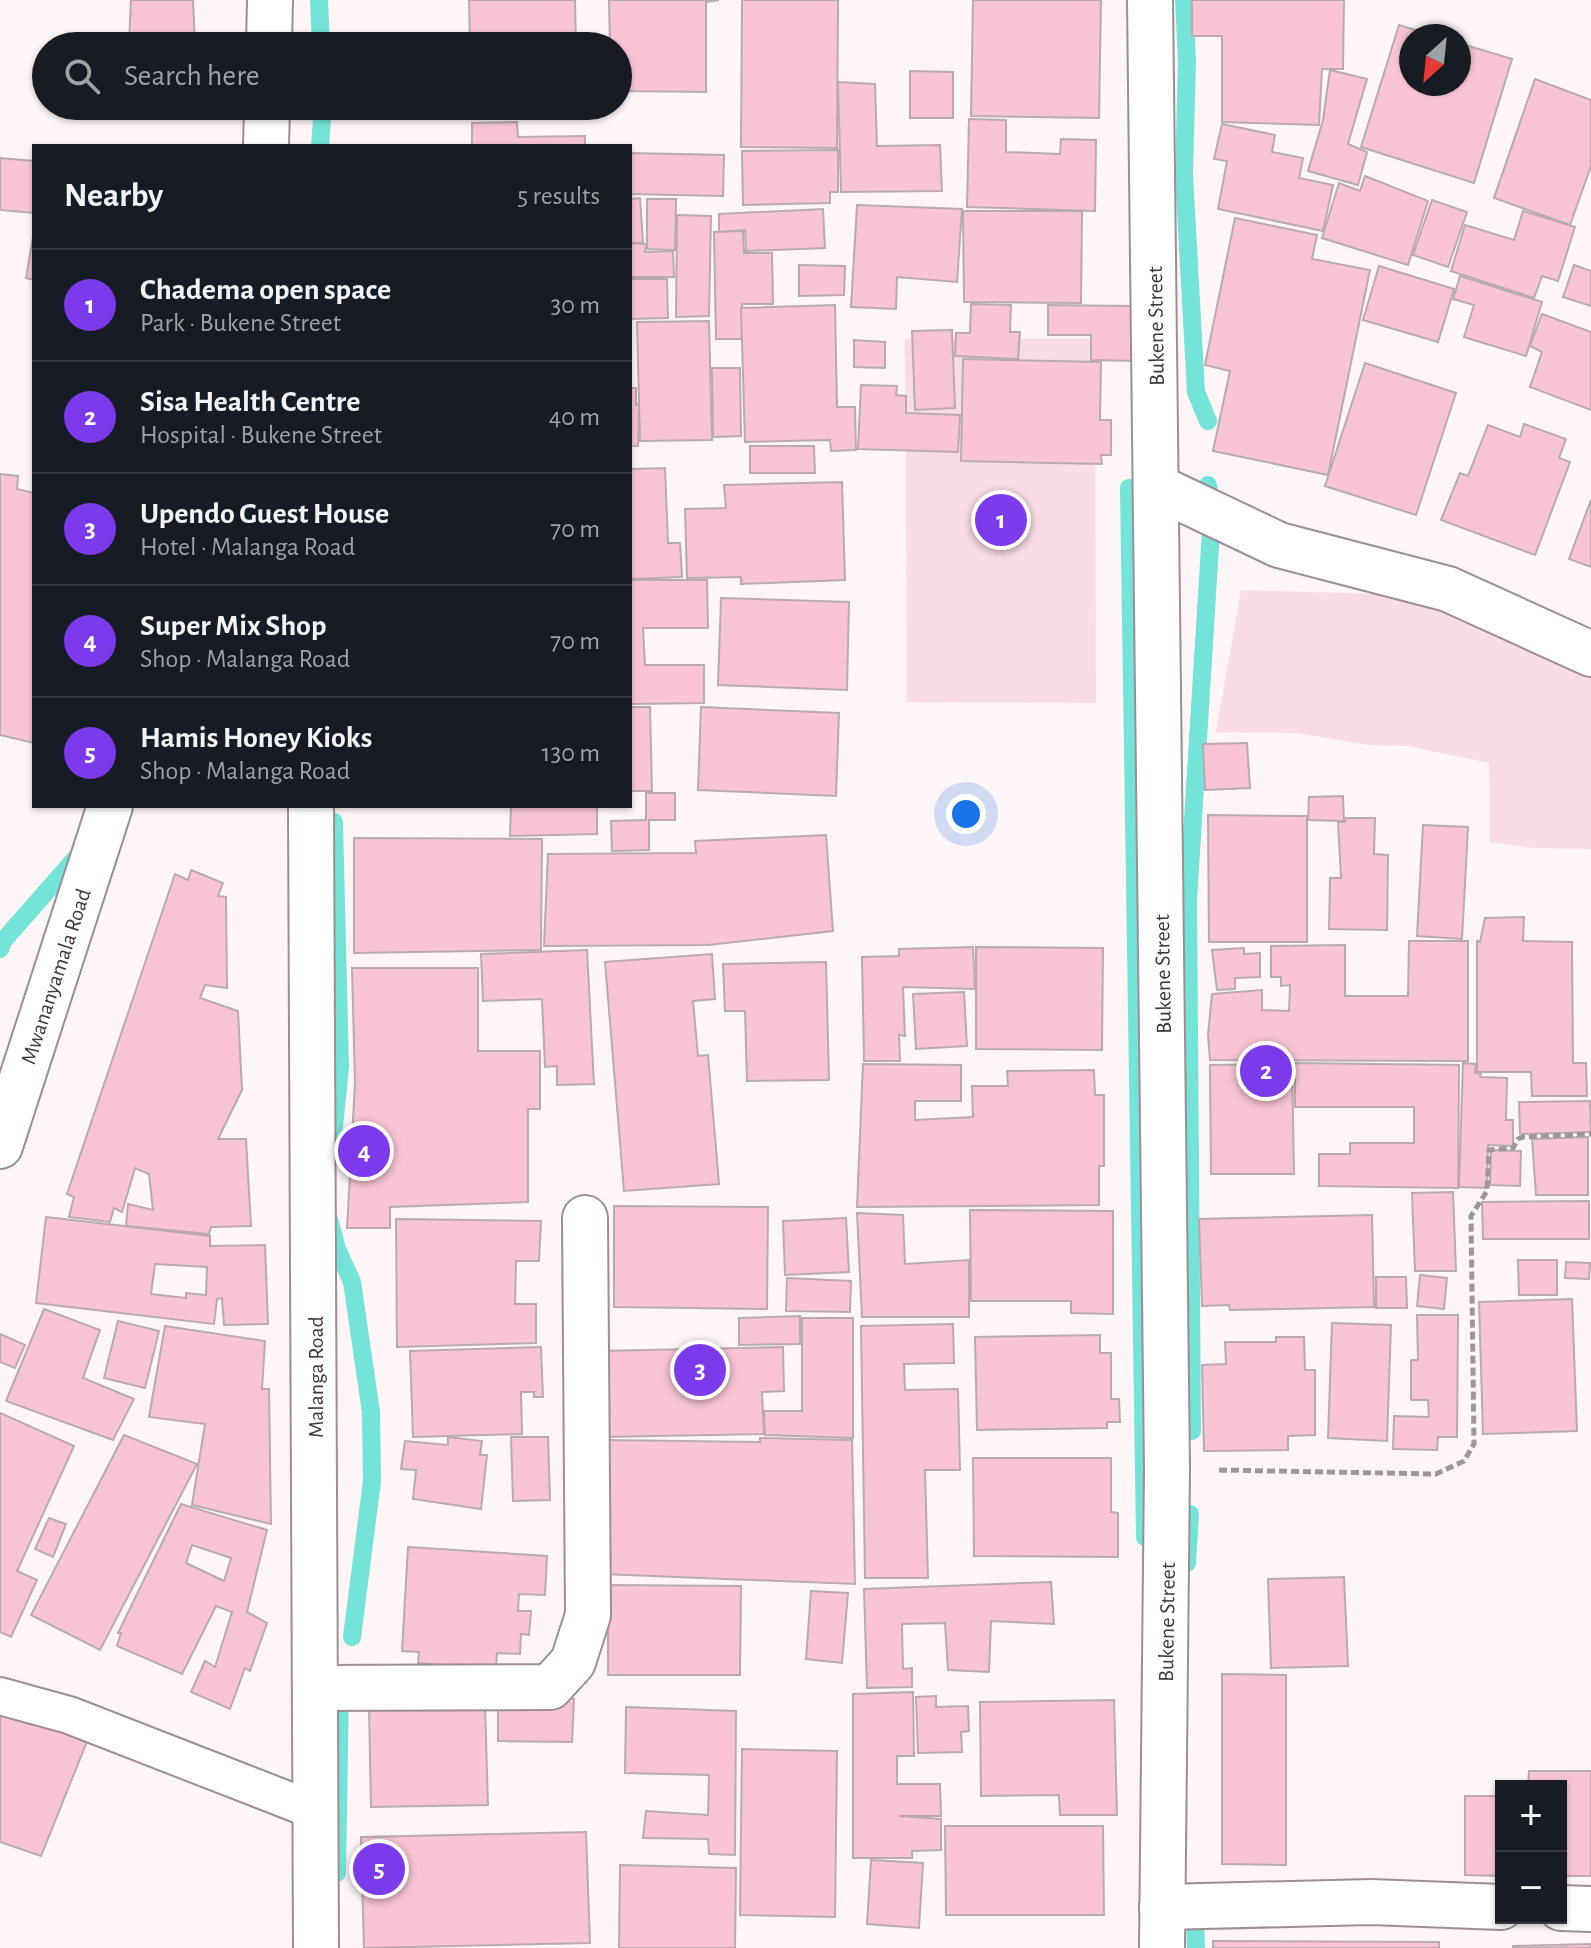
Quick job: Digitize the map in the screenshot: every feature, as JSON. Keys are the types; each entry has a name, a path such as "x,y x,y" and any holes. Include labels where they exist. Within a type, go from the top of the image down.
{"street":[{"path":"269,32 270,0"},
{"name":"Bukene Street","path":"1150,0 1167,1469 1162,1927"},
{"path":"266,144 267,120"},
{"path":"1157,487 1279,545 1448,589 1591,654"},
{"name":"Mwananyamala Road","path":"1,1141 109,808"},
{"name":"Malanga Road","path":"311,808 316,1948"},
{"path":"317,1688 550,1687 573,1662 588,1615 585,1218"},
{"path":"1162,1927 1371,1902 1495,1907"},
{"path":"1567,1908 1591,1909"}],"lane":[{"path":"0,1696 69,1715 313,1810"}],"path":[{"path":"1167,1469 1436,1474 1464,1461 1474,1444 1471,1216 1487,1191 1489,1150 1513,1148 1523,1137 1591,1134"}],"shaded area":[{"path":"905,339 1095,339 1096,703 907,702"},
{"path":"1241,590 1517,598 1591,628 1591,849 1533,848 1490,842 1489,763 1408,746 1368,745 1297,733 1216,732"}],"building":[{"path":"131,0 193,0 194,32 129,32"},
{"path":"469,0 575,0 576,32 470,32"},
{"path":"609,0 719,0 706,2 706,92 632,91 632,32 610,32"},
{"path":"742,0 838,0 837,148 741,147"},
{"path":"973,0 1101,0 1099,118 971,116"},
{"path":"1192,0 1344,0 1343,69 1322,69 1319,125 1222,122 1222,36 1192,36"},
{"path":"1399,25 1399,96 1471,96 1471,47 1512,59 1474,183 1361,147"},
{"path":"1330,70 1367,79 1348,144 1367,152 1358,185 1308,171 1323,120"},
{"path":"910,71 953,72 953,118 910,118"},
{"path":"1535,79 1591,100 1591,166 1570,225 1494,198"},
{"path":"838,82 875,84 877,146 940,145 942,191 841,192"},
{"path":"969,119 1006,120 1006,152 1060,154 1061,139 1096,140 1095,211 967,207"},
{"path":"517,122 518,137 585,136 585,144 472,144 472,123"},
{"path":"1222,124 1275,135 1272,152 1303,158 1299,178 1333,185 1323,231 1218,209 1227,161 1214,159"},
{"path":"838,150 838,192 830,192 830,203 743,205 742,151"},
{"path":"632,153 724,155 723,196 632,194"},
{"path":"0,158 32,161 32,213 0,210"},
{"path":"1365,176 1428,201 1408,265 1322,238 1339,183 1360,191"},
{"path":"640,198 643,243 632,243 632,199"},
{"path":"647,199 676,199 675,250 647,249"},
{"path":"1432,200 1467,212 1448,267 1413,255"},
{"path":"857,205 962,209 957,282 897,277 896,309 851,307"},
{"path":"823,209 825,248 746,251 745,230 719,232 719,214"},
{"path":"963,211 1082,211 1081,303 964,302"},
{"path":"1523,211 1575,227 1558,281 1542,276 1534,298 1451,271 1465,225 1514,240"},
{"path":"677,215 711,216 709,316 676,317"},
{"path":"1235,218 1317,235 1312,259 1370,270 1328,475 1213,451 1230,371 1205,365"},
{"path":"743,231 744,253 772,253 773,304 742,304 743,339 716,339 714,232"},
{"path":"32,243 32,280 26,278"},
{"path":"632,243 646,244 645,252 673,251 674,277 632,277"},
{"path":"799,265 845,266 844,295 799,296"},
{"path":"1574,265 1591,271 1591,306 1563,297"},
{"path":"1379,266 1454,289 1438,342 1363,320"},
{"path":"1460,276 1542,302 1526,356 1464,337 1474,305 1453,299"},
{"path":"632,279 667,279 668,318 632,319"},
{"path":"971,304 1011,305 1010,332 1020,332 1018,359 955,356 956,333 970,333"},
{"path":"835,305 837,407 855,407 856,450 831,451 830,440 745,442 741,308"},
{"path":"1048,305 1132,306 1136,361 1091,360 1091,335 1048,335"},
{"path":"1542,314 1591,332 1591,410 1530,387 1542,352 1530,346"},
{"path":"709,321 712,440 640,441 637,322"},
{"path":"952,330 955,408 915,410 912,331"},
{"path":"854,340 885,342 885,368 854,367"},
{"path":"963,359 1101,362 1100,420 1111,420 1111,455 1101,455 1102,464 961,461"},
{"path":"1365,363 1456,393 1416,515 1325,486"},
{"path":"712,368 740,368 741,436 713,437"},
{"path":"861,385 897,386 896,395 906,396 906,413 960,415 958,452 858,449"},
{"path":"632,388 636,388 636,405 639,404 638,446 632,446"},
{"path":"1524,424 1566,439 1559,458 1570,462 1535,555 1441,520 1460,473 1468,476 1488,425 1520,437"},
{"path":"750,446 814,446 815,473 750,473"},
{"path":"665,468 668,543 680,543 682,577 632,579 632,469"},
{"path":"0,474 18,476 17,489 32,493 32,743 0,735"},
{"path":"842,482 845,580 741,584 741,577 687,578 685,509 726,508 724,485"},
{"path":"1591,500 1591,567 1569,559"},
{"path":"632,580 707,580 708,628 643,628 645,665 704,665 704,703 632,704"},
{"path":"721,598 849,602 847,690 718,685"},
{"path":"632,707 650,707 652,791 632,791"},
{"path":"701,707 839,713 836,796 698,790"},
{"path":"1247,743 1250,788 1205,790 1203,744"},
{"path":"646,793 675,793 675,820 649,820 649,850 612,851 611,821 646,820"},
{"path":"1343,796 1344,821 1308,820 1309,797"},
{"path":"511,808 597,808 597,834 510,836"},
{"path":"1208,815 1307,816 1307,942 1209,942"},
{"path":"1345,818 1375,818 1374,854 1388,855 1387,930 1329,929 1330,878 1341,878 1338,822 1345,822"},
{"path":"1423,825 1468,827 1462,939 1417,936"},
{"path":"826,835 833,931 708,945 544,946 548,854 696,853 695,841"},
{"path":"354,838 542,839 541,950 354,953"},
{"path":"191,870 223,883 218,896 226,897 227,988 205,985 200,998 238,1011 242,1090 218,1139 246,1139 251,1226 211,1227 209,1234 126,1226 128,1204 153,1210 149,1174 135,1168 122,1212 114,1208 110,1222 69,1217 74,1197 67,1194 175,874 188,880"},
{"path":"1524,917 1523,941 1572,942 1573,1063 1586,1063 1587,1096 1532,1096 1531,1072 1477,1072 1477,941 1480,942 1485,918"},
{"path":"1409,941 1468,941 1468,1061 1210,1060 1208,1035 1212,994 1262,990 1262,1010 1289,1011 1290,985 1281,986 1281,977 1271,977 1271,946 1345,945 1345,996 1408,996"},
{"path":"973,947 975,989 903,987 905,1036 899,1035 900,1061 864,1061 862,957 899,956 899,949"},
{"path":"976,947 1103,948 1102,1050 976,1049"},
{"path":"1244,948 1244,954 1260,953 1260,977 1235,978 1235,989 1217,990 1212,950"},
{"path":"587,950 594,1084 557,1085 557,1066 545,1067 542,999 483,1001 481,954"},
{"path":"712,954 715,999 693,1001 698,1056 708,1055 719,1184 624,1191 605,962"},
{"path":"826,962 829,1080 747,1081 745,1011 725,1011 723,964"},
{"path":"352,968 478,968 478,1051 540,1051 540,1109 528,1109 528,1202 390,1207 390,1228 347,1228 355,1083"},
{"path":"964,992 967,1046 916,1049 913,994"},
{"path":"1295,1063 1459,1065 1458,1188 1319,1186 1319,1154 1350,1154 1350,1143 1414,1143 1414,1107 1295,1107"},
{"path":"1463,1063 1476,1064 1475,1073 1481,1074 1480,1077 1507,1078 1506,1120 1513,1120 1513,1146 1488,1145 1487,1188 1459,1187"},
{"path":"863,1064 961,1065 961,1101 915,1101 915,1120 973,1117 972,1086 1008,1086 1007,1071 1094,1070 1095,1095 1104,1095 1104,1166 1099,1166 1099,1205 857,1207"},
{"path":"1292,1064 1294,1174 1211,1174 1210,1065"},
{"path":"1590,1101 1591,1132 1520,1134 1519,1102"},
{"path":"1588,1137 1588,1195 1536,1195 1532,1139"},
{"path":"1491,1150 1521,1151 1520,1186 1490,1185"},
{"path":"1453,1192 1456,1271 1415,1271 1412,1193"},
{"path":"1589,1201 1589,1239 1483,1239 1482,1202"},
{"path":"614,1206 768,1207 767,1309 614,1307"},
{"path":"970,1210 1113,1211 1113,1314 1071,1313 1071,1301 971,1301"},
{"path":"857,1213 903,1215 905,1264 969,1260 969,1317 862,1317"},
{"path":"1372,1215 1374,1307 1230,1310 1229,1305 1202,1306 1199,1219"},
{"path":"46,1217 210,1236 210,1246 265,1245 268,1324 224,1325 222,1298 217,1299 214,1324 36,1303","holes":["155,1264 207,1267 206,1295 186,1293 186,1298 151,1294"]},
{"path":"846,1218 849,1272 785,1275 783,1221"},
{"path":"396,1219 541,1221 539,1261 516,1261 515,1304 536,1304 536,1343 397,1347"},
{"path":"1518,1260 1557,1260 1557,1295 1519,1295"},
{"path":"1566,1262 1590,1263 1589,1279 1565,1278"},
{"path":"1420,1275 1447,1278 1444,1309 1417,1306"},
{"path":"1376,1277 1406,1277 1407,1308 1376,1308"},
{"path":"787,1278 851,1281 850,1312 786,1311"},
{"path":"1572,1299 1577,1431 1483,1434 1479,1302"},
{"path":"44,1309 100,1330 83,1378 134,1399 113,1440 6,1401"},
{"path":"1417,1315 1458,1315 1457,1437 1438,1437 1437,1450 1393,1449 1394,1416 1429,1417 1428,1400 1411,1400 1411,1360 1418,1360"},
{"path":"800,1316 800,1344 739,1345 739,1318"},
{"path":"802,1318 853,1318 853,1438 765,1435 764,1411 802,1411"},
{"path":"118,1321 159,1331 145,1388 104,1378"},
{"path":"1332,1323 1391,1325 1387,1441 1328,1438"},
{"path":"953,1324 954,1363 904,1364 905,1390 958,1389 960,1470 925,1470 928,1578 865,1578 861,1326"},
{"path":"165,1326 265,1341 262,1389 269,1389 271,1524 192,1505 205,1424 149,1417"},
{"path":"0,1334 25,1345 15,1368 0,1362"},
{"path":"1100,1335 1100,1353 1111,1353 1111,1399 1119,1399 1120,1422 1107,1422 1107,1428 977,1430 975,1337"},
{"path":"1276,1337 1304,1337 1305,1370 1315,1370 1315,1435 1288,1436 1288,1450 1204,1451 1202,1365 1226,1364 1225,1342 1276,1342"},
{"path":"541,1347 543,1397 534,1397 534,1392 521,1392 522,1434 413,1437 410,1351"},
{"path":"783,1347 784,1391 762,1392 764,1434 601,1437 599,1351"},
{"path":"0,1413 74,1446 17,1571 37,1580 11,1637 0,1632"},
{"path":"124,1435 197,1464 100,1650 31,1615"},
{"path":"448,1437 482,1441 480,1455 487,1455 481,1509 413,1499 416,1470 401,1469 405,1441 448,1445"},
{"path":"511,1437 548,1437 550,1500 513,1501"},
{"path":"760,1438 852,1440 855,1584 602,1574 603,1440 760,1442"},
{"path":"973,1458 1111,1458 1111,1512 1118,1513 1118,1557 974,1556"},
{"path":"181,1504 267,1530 247,1612 267,1623 250,1671 245,1668 230,1709 191,1692 205,1661 215,1667 232,1612 216,1606 182,1674 117,1646 121,1633 118,1633","holes":["192,1545 231,1558 224,1581 186,1563"]},
{"path":"49,1518 66,1524 53,1557 35,1549"},
{"path":"408,1547 547,1556 545,1595 519,1594 518,1611 531,1611 529,1635 521,1634 520,1654 497,1653 496,1669 418,1663 419,1652 402,1651"},
{"path":"1344,1577 1348,1666 1271,1668 1268,1579"},
{"path":"1051,1582 1054,1624 991,1621 989,1672 948,1670 945,1623 902,1624 903,1669 912,1668 912,1687 867,1688 864,1589"},
{"path":"608,1585 741,1586 740,1675 608,1675"},
{"path":"811,1591 848,1593 842,1663 806,1659"},
{"path":"1222,1674 1286,1675 1286,1865 1222,1864"},
{"path":"913,1692 914,1756 897,1756 897,1784 940,1784 941,1816 899,1816 941,1819 941,1850 912,1851 912,1858 853,1858 853,1694"},
{"path":"936,1696 936,1707 968,1706 969,1731 961,1732 962,1752 918,1753 916,1697"},
{"path":"498,1697 574,1699 572,1742 498,1741"},
{"path":"1114,1700 1117,1815 1060,1815 1059,1795 981,1796 980,1702"},
{"path":"485,1704 488,1805 371,1807 369,1707"},
{"path":"626,1707 736,1711 735,1855 709,1854 708,1839 643,1838 646,1811 708,1815 709,1775 625,1773"},
{"path":"0,1708 88,1739 41,1856 0,1842"},
{"path":"742,1749 837,1751 835,1917 740,1915"},
{"path":"1529,1771 1591,1771 1591,1876 1567,1876 1567,1780 1528,1780"},
{"path":"1465,1796 1495,1796 1495,1876 1465,1875"},
{"path":"945,1826 1103,1826 1104,1915 946,1915"},
{"path":"586,1832 590,1943 364,1948 361,1837"},
{"path":"871,1860 923,1863 919,1928 867,1924"},
{"path":"620,1865 736,1868 735,1948 619,1948"},
{"path":"1213,1941 1439,1942 1439,1948 1213,1948"},
{"path":"1591,1944 1591,1948 1513,1948 1513,1946"}],"waterway":[{"path":"319,0 320,32"},
{"path":"1184,0 1187,61 1184,175 1196,392 1208,421"},
{"path":"320,144 322,120"},
{"path":"1192,1431 1188,900 1212,514 1208,485"},
{"path":"1129,488 1145,1537"},
{"path":"332,1146 340,1067 334,822"},
{"path":"0,949 3,941 82,851"},
{"path":"329,1219 337,1249 352,1282 371,1412 372,1481 352,1637"},
{"path":"1187,1563 1190,1514"},
{"path":"337,1873 340,1687"},
{"path":"1195,1913 1196,1948"}],"place":[{"name":"Chadema open space","path":"1001,520"},
{"name":"Sisa Health Centre","path":"1266,1071"},
{"name":"Super Mix Shop","path":"364,1151"},
{"name":"Upendo Guest House","path":"700,1370"},
{"name":"Hamis Honey Kioks","path":"379,1869"}]}
